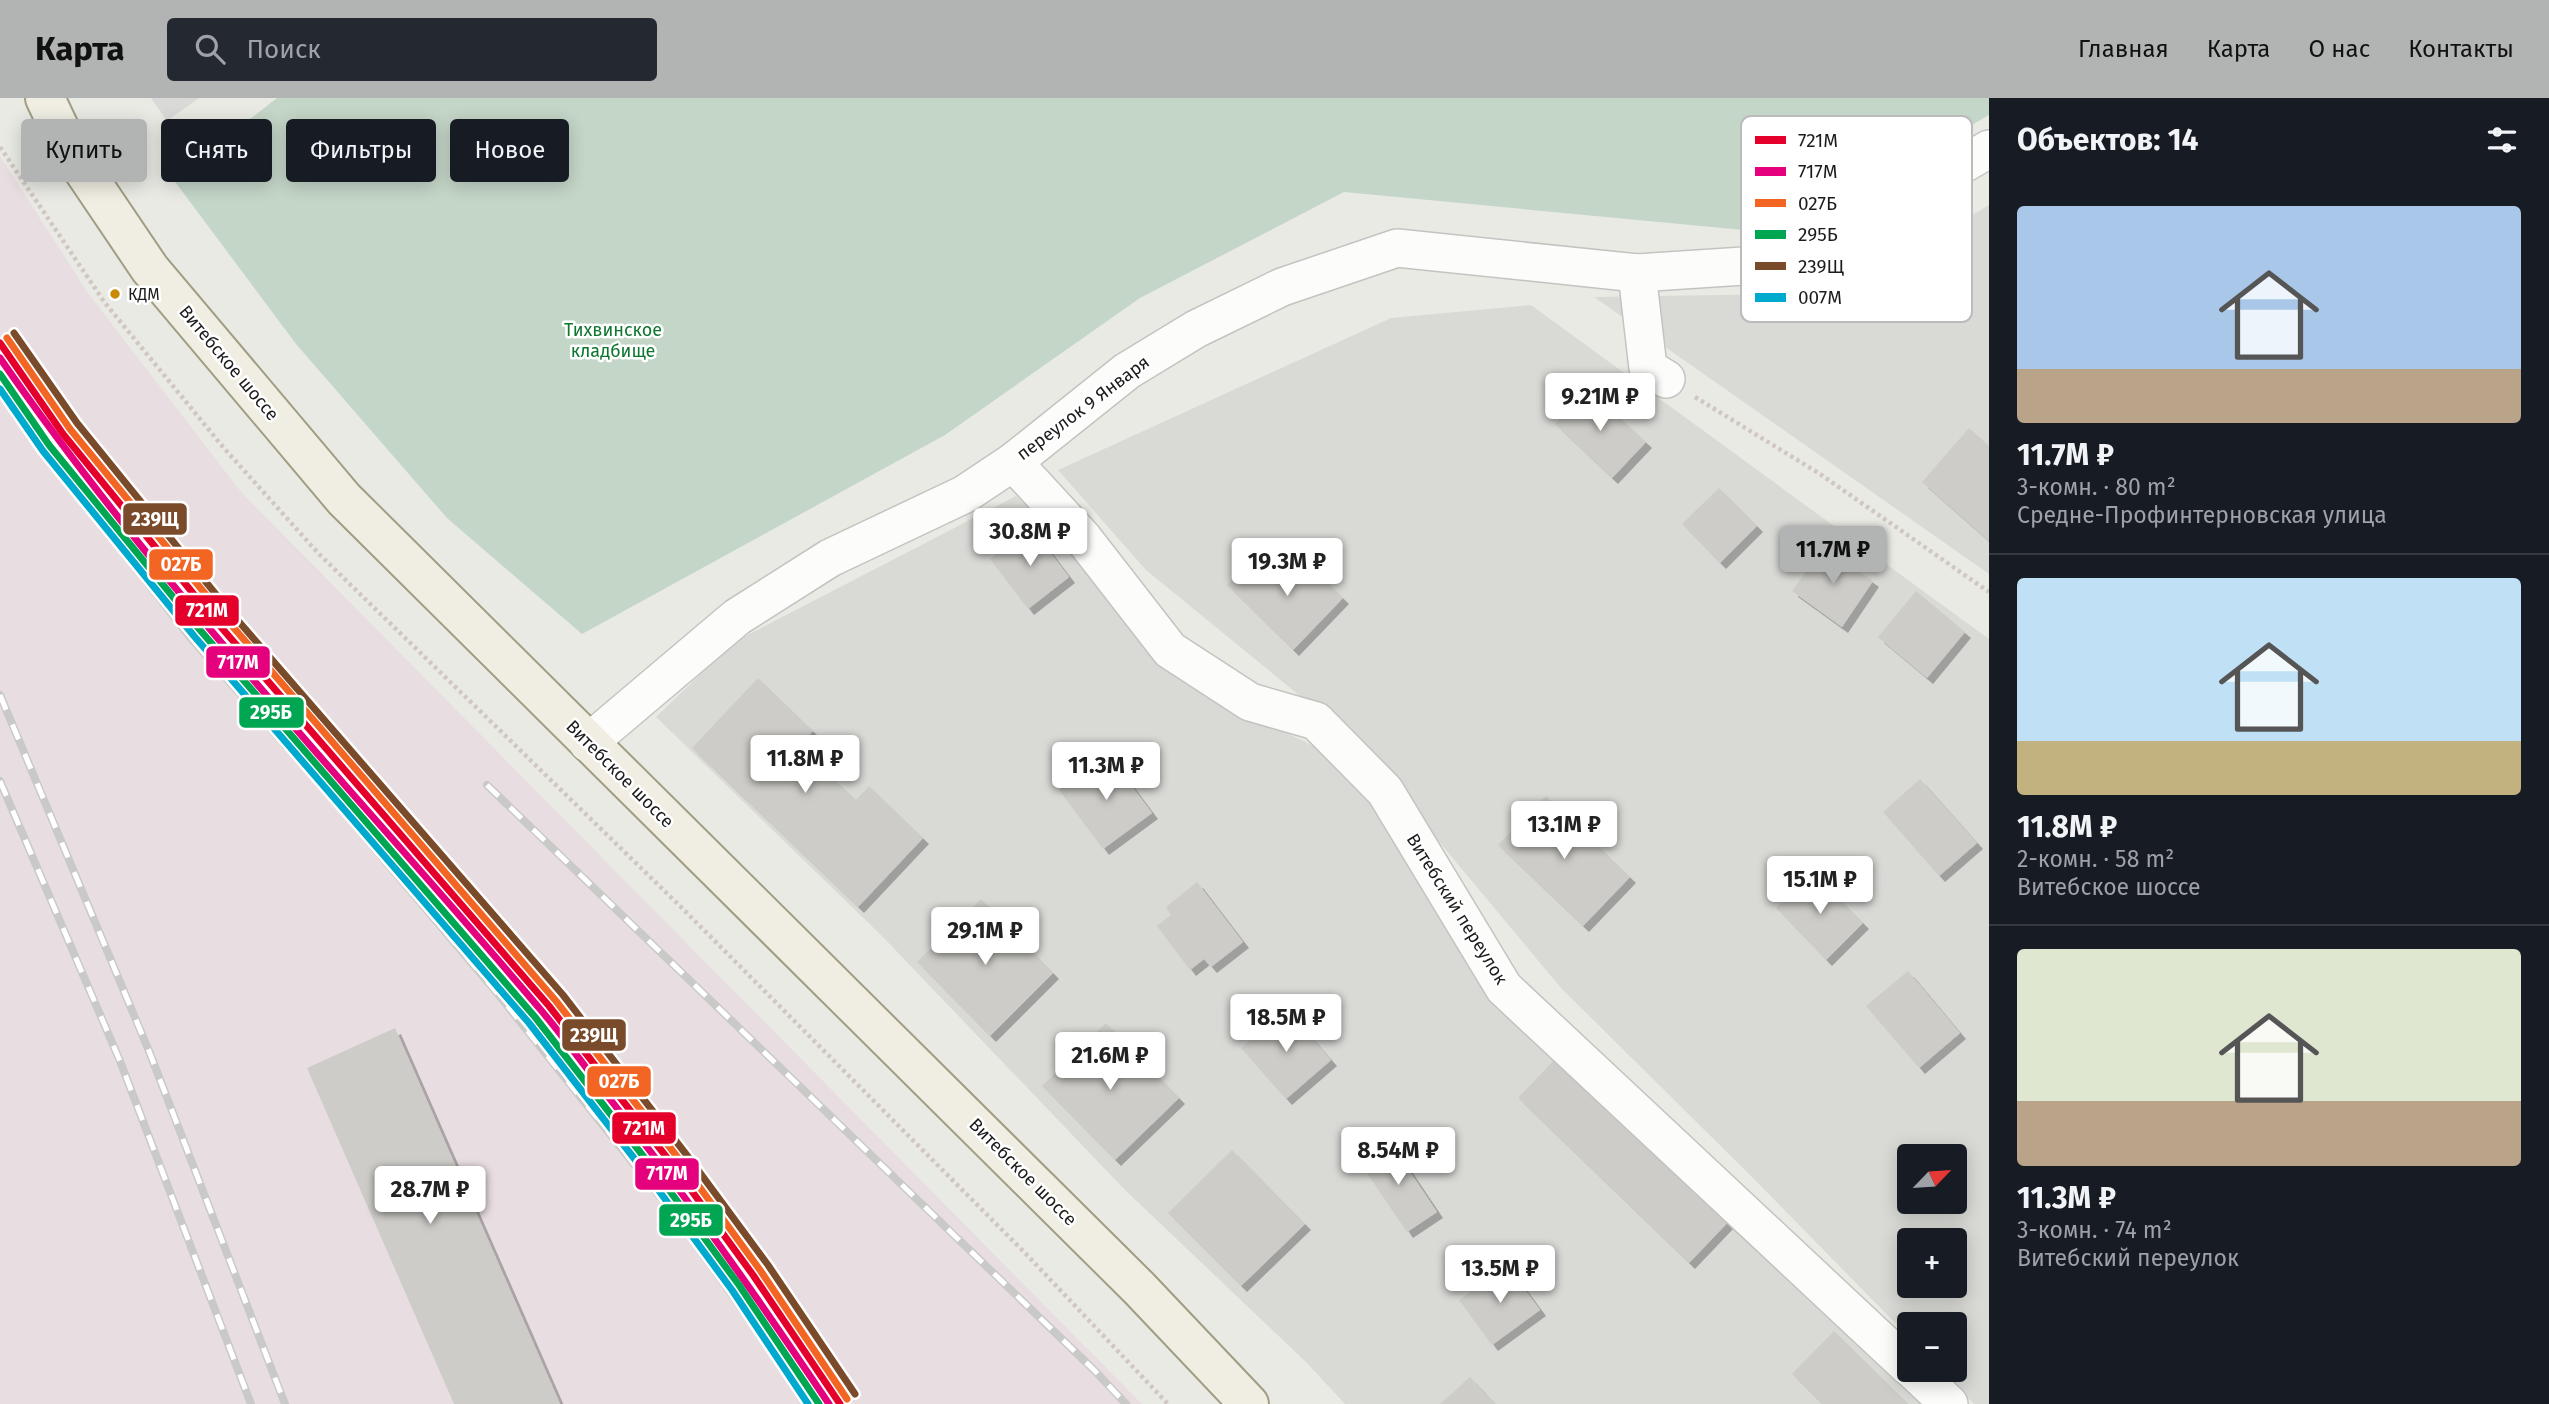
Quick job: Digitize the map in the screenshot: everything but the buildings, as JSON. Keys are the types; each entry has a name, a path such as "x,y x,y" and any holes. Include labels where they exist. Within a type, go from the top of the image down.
{"main road":[{"name":"Витебское шоссе","path":"45,98 69,149 150,269 344,499 1139,1287 1249,1404"}],"street":[{"name":"переулок 9 Января","path":"1972,159 1989,149"},
{"name":"переулок 9 Января","path":"588,743 737,617 830,558 965,494 1013,462 1127,371 1196,329 1282,287 1397,248 1637,273 1741,266"},
{"path":"1637,273 1648,368 1666,379"},
{"name":"Витебский переулок","path":"1013,462 1083,538 1170,650 1250,702 1316,721 1368,773 1385,791 1504,988 1897,1356"},
{"name":"Витебский переулок","path":"1925,1382 1949,1404"}],"path":[{"path":"0,147 105,303 223,447 318,553 682,908 1026,1254 1168,1404"},
{"path":"1666,379 1820,474 1989,592"}],"shaded area":[{"path":"151,98 199,98 170,119 166,119"},
{"path":"0,156 88,293 242,493 1142,1404 0,1404"},
{"path":"1989,205 1989,574 1594,297 1741,295 1741,322 1972,322 1972,215"},
{"path":"1531,305 1989,639 1989,1404 1974,1404 1953,1382 1967,1382 1967,1312 1897,1312 1897,1325 1561,988 1410,807 1300,696 1146,570 1058,470 1391,318"},
{"path":"1016,496 1130,605 1211,696 1322,750 1376,804 1514,1000 1897,1376 1897,1382 1904,1382 1926,1404 1345,1404 1305,1361 1124,1189 881,935 656,717 734,642"}],"green space":[{"name":"Тихвинское кладбище","path":"277,98 1989,98 1989,115 1972,125 1972,116 1741,116 1741,230 1344,192 1140,298 945,435 582,634 447,518 296,344 175,182 272,182 272,119 250,119"}],"railway":[{"path":"0,388 43,449 190,637 327,792 498,994 674,1214 771,1349 805,1404"},
{"path":"0,695 149,1051 285,1404"},
{"path":"0,781 120,1061 251,1404"},
{"path":"487,785 1094,1370 1126,1404"}],"transit line":[{"name":"239Щ","path":"14,333 77,423 227,608 563,995 768,1265 855,1394"},
{"name":"027Б","path":"7,338 70,429 221,613 556,1001 682,1163 760,1270 847,1399"},
{"name":"721М","path":"0,343 63,434 214,619 549,1006 675,1168 753,1275 840,1404"},
{"name":"717М","path":"0,358 62,444 193,609 557,1030 693,1208 829,1404"},
{"name":"295Б","path":"0,374 49,445 200,630 535,1017 661,1179 739,1285 819,1404"},
{"name":"007М","path":"0,389 43,451 194,636 529,1023 732,1290 808,1404"}],"place":[{"name":"КДМ","path":"115,294"}]}
